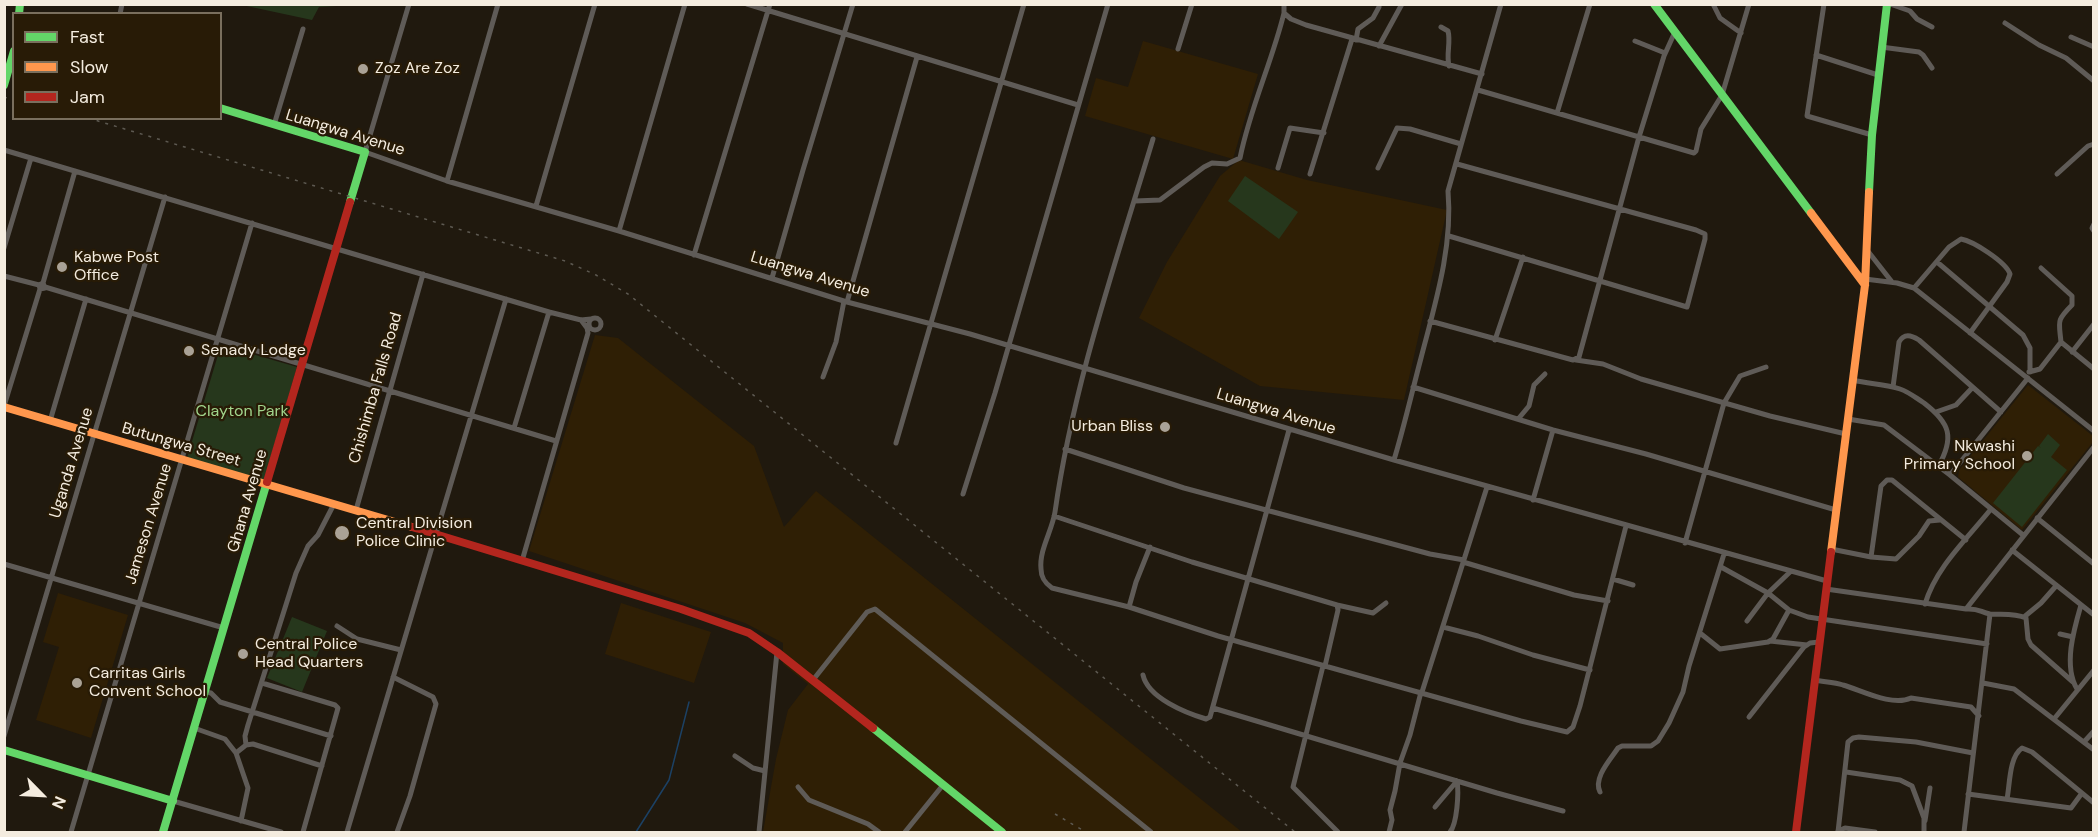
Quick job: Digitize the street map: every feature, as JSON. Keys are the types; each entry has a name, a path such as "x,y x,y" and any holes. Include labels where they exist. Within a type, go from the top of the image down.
{"main road":[{"path":"1654,4 1674,34 1865,282"},
{"path":"1796,832 1865,282 1872,135 1888,4"},
{"path":"4,85 12,58"},
{"name":"Luangwa Avenue","path":"222,109 365,152"},
{"name":"Ghana Avenue","path":"163,832 365,152"},
{"name":"Butungwa Street","path":"4,407 356,510 749,633 813,680 1002,832"},
{"path":"4,750 172,801"}],"street":[{"name":"Ghana Avenue","path":"365,152 409,4"},
{"path":"447,181 498,4"},
{"path":"536,206 595,4"},
{"path":"618,231 685,4"},
{"path":"747,4 769,8 844,35 1078,105"},
{"path":"772,278 853,4"},
{"path":"896,443 1024,4"},
{"path":"963,494 1108,4"},
{"path":"1178,49 1192,4"},
{"path":"1134,201 1160,200 1204,167 1212,163 1227,164 1240,158 1245,130 1277,41 1284,4"},
{"path":"1379,46 1402,4"},
{"path":"1394,460 1430,321 1449,236 1448,191 1478,90 1500,4"},
{"path":"1557,113 1590,4"},
{"path":"1713,4 1720,18 1741,33"},
{"path":"1478,90 1694,153 1701,129 1722,95 1749,4"},
{"path":"1824,4 1807,116 1872,135"},
{"path":"1888,4 1910,11 1917,19 1932,27"},
{"path":"1310,174 1358,29 1373,18 1379,7"},
{"path":"694,255 769,8"},
{"path":"1284,13 1296,22 1482,74"},
{"path":"2005,24 2066,58 2094,81"},
{"path":"1442,27 1448,31 1450,36 1449,66"},
{"path":"274,125 303,29"},
{"path":"1576,360 1579,357 1639,137 1665,53 1674,34"},
{"path":"2071,37 2094,47"},
{"path":"1635,41 1665,53"},
{"path":"1881,47 1919,52 1932,68"},
{"path":"1816,55 1878,75"},
{"path":"823,377 836,342 917,57"},
{"path":"1278,168 1290,128 1324,133"},
{"path":"1378,168 1397,128 1410,129 1461,144"},
{"path":"1153,139 1084,369 1059,478 1054,516 1041,559 1041,570 1046,584 1068,593 1130,607 1232,640 1567,732 1574,727 1626,526"},
{"path":"2057,174 2091,145 2094,151"},
{"path":"4,150 583,322 591,330"},
{"name":"Luangwa Avenue","path":"365,152 447,181 846,301 1008,346 1487,487 1790,572 1826,585 1925,604 1966,609 1977,608 1990,614 2024,617"},
{"path":"4,248 31,158"},
{"path":"1449,236 1687,307 1705,234 1457,164"},
{"path":"4,407 75,171"},
{"name":"Uganda Avenue","path":"4,736 165,197"},
{"name":"Jameson Avenue","path":"71,832 252,223"},
{"path":"2094,224 2094,231"},
{"path":"1914,288 1949,247 1961,239 1970,240 2007,267 2010,277 1970,333"},
{"path":"1866,248 1892,282"},
{"path":"1496,340 1522,257"},
{"path":"1937,262 2023,334 2030,348 2029,375"},
{"path":"2042,268 2072,296 2072,305 2060,317 2058,323 2061,342 2093,368"},
{"name":"Chishimba Falls Road","path":"356,510 423,274"},
{"path":"4,276 556,441"},
{"path":"1865,282 1892,282 1914,288 2022,375 2029,375 2094,431"},
{"path":"50,421 86,299"},
{"path":"347,832 506,299"},
{"path":"514,428 549,312"},
{"path":"583,322 596,318 600,322 600,327 591,330"},
{"path":"522,561 591,330 588,323 591,319"},
{"path":"1430,321 1576,360 1603,364 1641,380 1815,428 1846,434"},
{"path":"2072,352 2094,324"},
{"path":"1893,387 1899,342 1904,336 1909,336 1918,340 1938,356 2001,412"},
{"path":"1950,475 2029,375 2040,369 2061,342"},
{"path":"1685,543 1724,403 1740,376 1766,367"},
{"path":"1520,418 1529,406 1534,385 1545,374"},
{"path":"1853,380 1893,387 1909,393 1936,412 1946,425 1949,437 1944,456 1938,467"},
{"path":"1413,387 1553,430 1646,454 1836,510"},
{"path":"1936,412 1956,405 1972,388"},
{"path":"1848,419 1884,425 2023,535"},
{"path":"1143,675 1148,685 1176,709 1207,719 1213,708 1289,430"},
{"path":"1533,500 1553,430"},
{"path":"1966,609 2094,447"},
{"path":"1065,449 1184,488 1430,554 1464,561 1574,595 1608,601"},
{"path":"1871,557 1881,486 1887,480 1892,480 1966,540"},
{"path":"1389,832 1392,820 1390,810 1400,763 1487,487"},
{"path":"246,745 245,736 296,573 308,546 318,535 334,504"},
{"path":"1925,604 1937,574 1991,508"},
{"path":"1054,516 1337,605 1373,613 1386,603"},
{"path":"2037,518 2094,564"},
{"path":"1831,549 1871,557 1896,559 1919,536 1929,521 1941,520"},
{"path":"1130,607 1136,582 1150,548"},
{"path":"2012,550 2094,615"},
{"path":"1600,792 1599,777 1618,748 1651,746 1658,741 1683,692 1724,554"},
{"path":"4,564 225,628"},
{"path":"1721,567 1768,593 1789,610 1822,619 1987,644"},
{"path":"1747,621 1768,593 1790,572"},
{"path":"1613,579 1633,585"},
{"path":"2056,586 2024,617 2027,622 2028,639 2031,645 2073,682 2077,689"},
{"path":"1337,605 1338,610 1293,788 1338,832"},
{"path":"2073,682 2071,666 2073,637 2081,605"},
{"path":"813,680 867,612 874,609 1151,832"},
{"path":"1769,641 1777,635 1789,610"},
{"path":"1964,832 1990,614"},
{"path":"337,626 357,639 401,650"},
{"path":"1443,627 1590,670"},
{"path":"1700,633 1720,649 1769,641 1807,645 1819,642"},
{"path":"2060,633 2073,637"},
{"path":"1749,717 1807,645"},
{"path":"759,832 777,652"},
{"path":"2054,719 2094,670"},
{"path":"393,677 433,697 436,704 410,796 397,832"},
{"path":"1814,681 1842,684 1866,694 1905,701 1911,698 1971,707 1979,716"},
{"path":"262,683 337,707 338,711 303,832"},
{"path":"1983,683 2014,689 2094,750"},
{"path":"205,692 211,693 220,702 331,736"},
{"path":"1213,708 1240,718 1563,811"},
{"path":"194,728 225,740 236,753 248,788 241,821"},
{"path":"2084,742 2094,731"},
{"path":"1838,832 1848,742 1853,738 1916,742 1973,753"},
{"path":"236,753 246,745 253,744 322,766"},
{"path":"2007,799 2013,762 2017,752 2022,748 2032,752 2094,803"},
{"path":"735,756 753,768 765,771"},
{"path":"1846,772 1900,780 1912,786 1924,822"},
{"path":"1435,807 1457,781"},
{"path":"1450,832 1455,825 1455,810 1459,793 1457,781"},
{"path":"905,832 943,785"},
{"path":"798,787 809,800 868,824 879,832"},
{"path":"1924,832 1930,788"},
{"path":"1968,794 2071,808 2082,793"},
{"path":"172,801 281,832"},
{"path":"256,832 258,826"},
{"path":"1838,832 1845,828 1875,832"}],"shaded area":[{"path":"1143,41 1258,74 1233,159 1085,116 1096,78 1128,87"},
{"path":"1239,160 1307,180 1447,210 1404,400 1260,386 1139,318 1167,262 1220,176"},
{"path":"595,335 618,338 754,446 784,527 816,491 1242,832 763,832 776,759 788,710 808,684 783,664 783,643 745,623 529,551"},
{"name":"Nkwashi Primary School","path":"2028,385 2093,436 2093,442 2022,530 1958,477 1959,470"},
{"name":"Carritas Girls Convent School","path":"58,593 128,615 91,738 36,720 59,647 43,642"},
{"path":"621,603 711,632 694,683 605,654"}],"green space":[{"path":"242,5 355,5 319,7 312,20"},
{"path":"1245,176 1298,212 1279,239 1228,201"},
{"name":"Clayton Park","path":"221,345 297,367 264,480 187,458"},
{"path":"2048,434 2060,445 2051,457 2067,470 2022,527 1993,503 2038,446 2041,448 2039,446"},
{"path":"292,617 327,631 302,692 267,678"}],"waterway":[{"path":"636,832 669,780 689,702"}],"railway":[{"path":"4,97 12,99"},
{"path":"95,120 565,261 596,275 628,294 1295,832"},
{"path":"1055,814 1086,832"}],"traffic: fast":[{"path":"19,12 20,4"},
{"path":"1654,4 1811,213"},
{"path":"1869,192 1872,135 1887,4"},
{"path":"4,85 12,58"},
{"path":"222,109 365,152 350,202"},
{"path":"163,832 267,482"},
{"path":"873,728 1002,832"},
{"path":"4,750 173,801"}],"traffic: slow":[{"path":"1831,552 1865,285 1869,192"},
{"path":"1811,213 1865,285"},
{"path":"4,407 412,527"}],"traffic: jam":[{"path":"267,482 350,202"},
{"path":"412,527 681,609 749,633 777,652 873,728"},
{"path":"1796,832 1831,552"}],"place":[{"name":"Zoz Are Zoz","path":"363,69"},
{"name":"Kabwe Post Office","path":"62,267"},
{"name":"Senady Lodge","path":"189,351"},
{"name":"Urban Bliss","path":"1165,427"},
{"name":"Nkwashi Primary School","path":"2027,456"},
{"name":"Central Division Police Clinic","path":"342,533"},
{"name":"Central Police Head Quarters","path":"243,654"},
{"name":"Carritas Girls Convent School","path":"77,683"}]}
